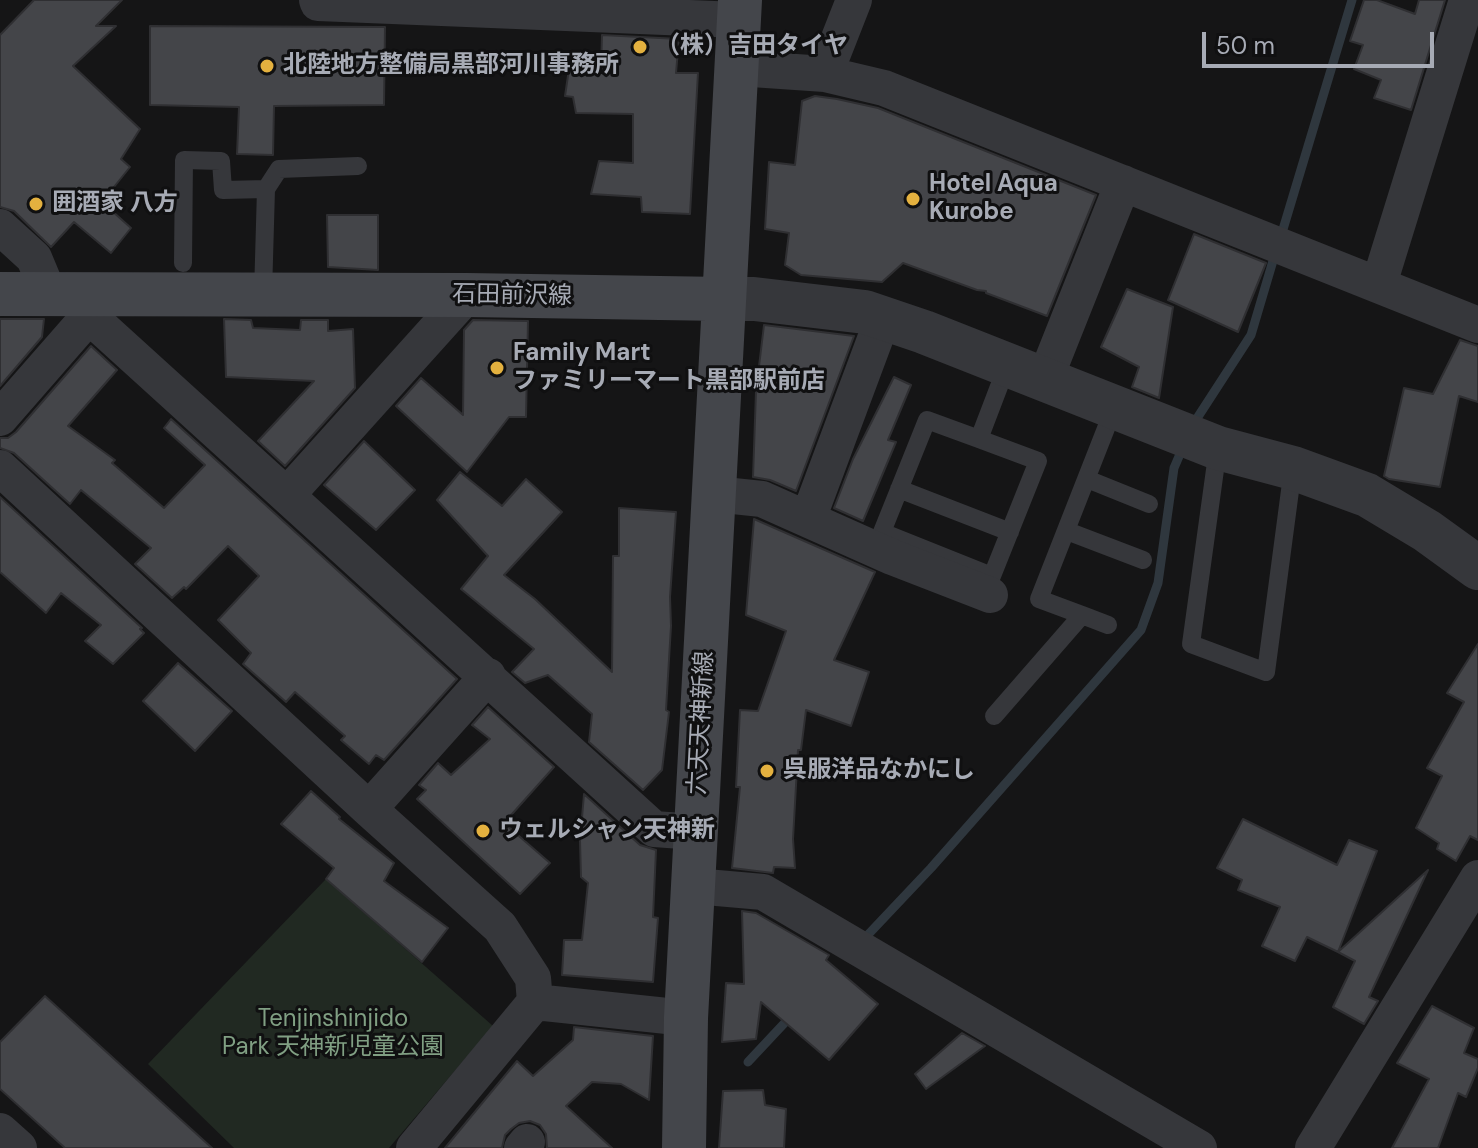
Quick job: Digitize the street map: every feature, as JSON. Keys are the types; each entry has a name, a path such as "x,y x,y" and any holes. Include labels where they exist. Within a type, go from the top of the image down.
{"main road":[{"path":"724,299 739,10"},
{"name":"石田前沢線","path":"0,294 74,302 263,294 724,299"},
{"name":"六天天神新線","path":"676,1144 694,886 724,299"}],"street":[{"path":"317,0 318,3 739,10"},
{"path":"825,74 854,0"},
{"path":"1379,284 1467,0"},
{"path":"737,68 825,74 884,88 1478,325"},
{"path":"1026,371 1123,183"},
{"path":"0,227 34,258 74,302 654,829 696,832"},
{"path":"287,495 467,295"},
{"path":"724,299 754,299 865,312 883,318 1218,448 1293,468 1367,495 1427,531 1478,568"},
{"path":"0,418 74,302"},
{"path":"808,519 883,318"},
{"path":"0,468 500,927 533,978 535,1002 414,1148"},
{"path":"714,494 762,499 892,557 990,595"},
{"path":"369,809 488,676"},
{"path":"1313,1148 1478,878"},
{"path":"694,886 763,892 1199,1148"},
{"path":"535,1002 686,1018"},
{"path":"0,1131 19,1148"}],"lane":[{"path":"183,263 184,160 221,161 223,190 266,189"},
{"path":"263,294 266,189 279,169 358,166"},
{"path":"979,439 1026,371"},
{"path":"1108,625 1039,599 1114,408"},
{"path":"927,420 979,439 1038,461 992,576 882,532 927,420"},
{"path":"1218,448 1191,644 1266,672 1293,468"},
{"path":"1087,479 1149,504"},
{"path":"899,489 1010,532"},
{"path":"1067,531 1143,560"},
{"path":"994,716 1082,615"}],"green space":[{"name":"Tenjinshinjido Park 天神新児童公園","path":"326,879 493,1026 389,1148 234,1148 148,1064"}],"building":[{"path":"34,0 122,0 96,26 116,26 73,66 140,129 121,159 130,167 102,202 131,228 111,253 74,222 51,247 14,211 0,207 0,35"},
{"path":"1364,0 1377,0 1415,14 1419,0 1445,0 1411,110 1374,98 1381,80 1354,69 1363,45 1350,41"},
{"name":"北陸地方整備局黒部河川事務所","path":"150,26 385,27 384,105 274,106 273,155 237,154 239,107 150,105"},
{"path":"602,35 679,39 676,73 698,73 690,214 642,212 641,197 591,194 599,161 633,163 633,114 576,113 573,97 565,96 569,69 601,70"},
{"path":"815,96 878,108 1096,195 1047,316 903,263 882,282 801,275 785,265 789,233 765,229 769,162 795,165 802,101"},
{"path":"327,215 378,215 378,270 328,267"},
{"path":"1194,234 1266,263 1238,332 1168,300"},
{"path":"1127,289 1173,307 1159,398 1132,387 1139,367 1101,347"},
{"path":"0,319 44,319 42,337 0,386"},
{"path":"224,319 251,320 253,328 300,330 301,320 328,320 328,331 353,329 355,388 285,466 258,441 314,381 226,377"},
{"path":"473,320 528,321 526,417 509,417 467,472 396,406 421,378 463,415 464,330"},
{"path":"764,325 854,336 796,491 770,480 753,477 756,391"},
{"path":"1460,340 1478,346 1478,402 1459,396 1440,487 1389,479 1384,476 1404,388 1433,394"},
{"path":"91,346 117,370 68,426 115,460 112,463 164,508 205,465 164,428 171,419 457,679 384,760 376,755 369,764 341,740 345,736 295,692 286,702 243,664 251,653 218,620 259,576 228,546 186,589 184,587 172,598 135,564 151,548 81,490 70,504 14,453 0,448 0,438 8,438 16,432"},
{"path":"894,377 911,385 888,440 896,442 863,521 834,508 853,459"},
{"path":"364,441 415,490 376,530 324,485"},
{"path":"460,472 502,506 526,479 562,512 504,575 535,599 612,672 613,556 619,556 619,508 676,512 666,710 669,712 662,770 643,790 589,742 592,714 548,675 525,683 512,672 534,649 461,589 488,556 437,500"},
{"path":"0,497 142,628 144,633 113,664 85,641 101,625 61,593 46,613 0,572"},
{"path":"754,519 875,572 834,660 869,672 851,726 806,710 801,750 798,750 793,839 795,868 774,867 773,873 732,868 740,787 736,787 740,710 758,711 786,631 746,615"},
{"path":"1478,644 1478,840 1470,836 1456,861 1437,849 1439,843 1416,828 1442,776 1427,768 1464,702 1447,693"},
{"path":"178,663 232,711 195,751 143,701"},
{"path":"488,707 554,767 504,823 550,863 520,894 417,799 426,790 419,785 438,763 451,775 490,739 472,725"},
{"path":"311,791 339,819 394,863 384,881 448,928 422,962 326,879 334,868 281,824"},
{"path":"584,794 640,845 656,850 653,917 658,918 653,982 562,975 564,940 582,940 588,883 581,877"},
{"path":"1243,819 1337,865 1349,840 1377,851 1338,952 1307,937 1295,961 1262,946 1280,907 1238,890 1242,880 1217,868"},
{"path":"1428,870 1369,997 1378,1001 1364,1024 1333,1007 1355,961 1338,952"},
{"path":"742,911 756,913 829,955 826,960 878,1004 829,1060 761,1002 756,1039 722,1042 726,983 744,984"},
{"path":"45,996 212,1148 65,1148 0,1089 0,1042"},
{"path":"1432,1006 1474,1028 1464,1053 1478,1059 1478,1068 1466,1097 1458,1093 1438,1148 1392,1148 1429,1079 1397,1063"},
{"path":"574,1027 653,1036 649,1100 621,1084 592,1082 566,1106 612,1148 547,1148 546,1134 540,1125 530,1121 519,1123 511,1129 505,1135 502,1148 445,1148 517,1061 533,1076 573,1040"},
{"path":"962,1033 985,1046 926,1089 915,1074"},
{"path":"763,1090 765,1105 786,1109 784,1148 719,1148 723,1091"}],"waterway":[{"path":"1281,236 1352,0"},
{"path":"1192,426 1251,335 1275,254"},
{"path":"863,940 931,868 1141,630 1158,583 1174,468 1183,447"},
{"path":"748,1062 792,1015"}],"place":[{"name":"（株）吉田タイヤ","path":"640,47"},
{"name":"北陸地方整備局黒部河川事務所","path":"267,66"},
{"name":"Hotel Aqua Kurobe","path":"913,199"},
{"name":"囲酒家 八方","path":"36,204"},
{"name":"Family Mart ファミリーマート黒部駅前店","path":"497,368"},
{"name":"呉服洋品なかにし","path":"767,771"},
{"name":"ウェルシャン天神新","path":"483,831"}]}
